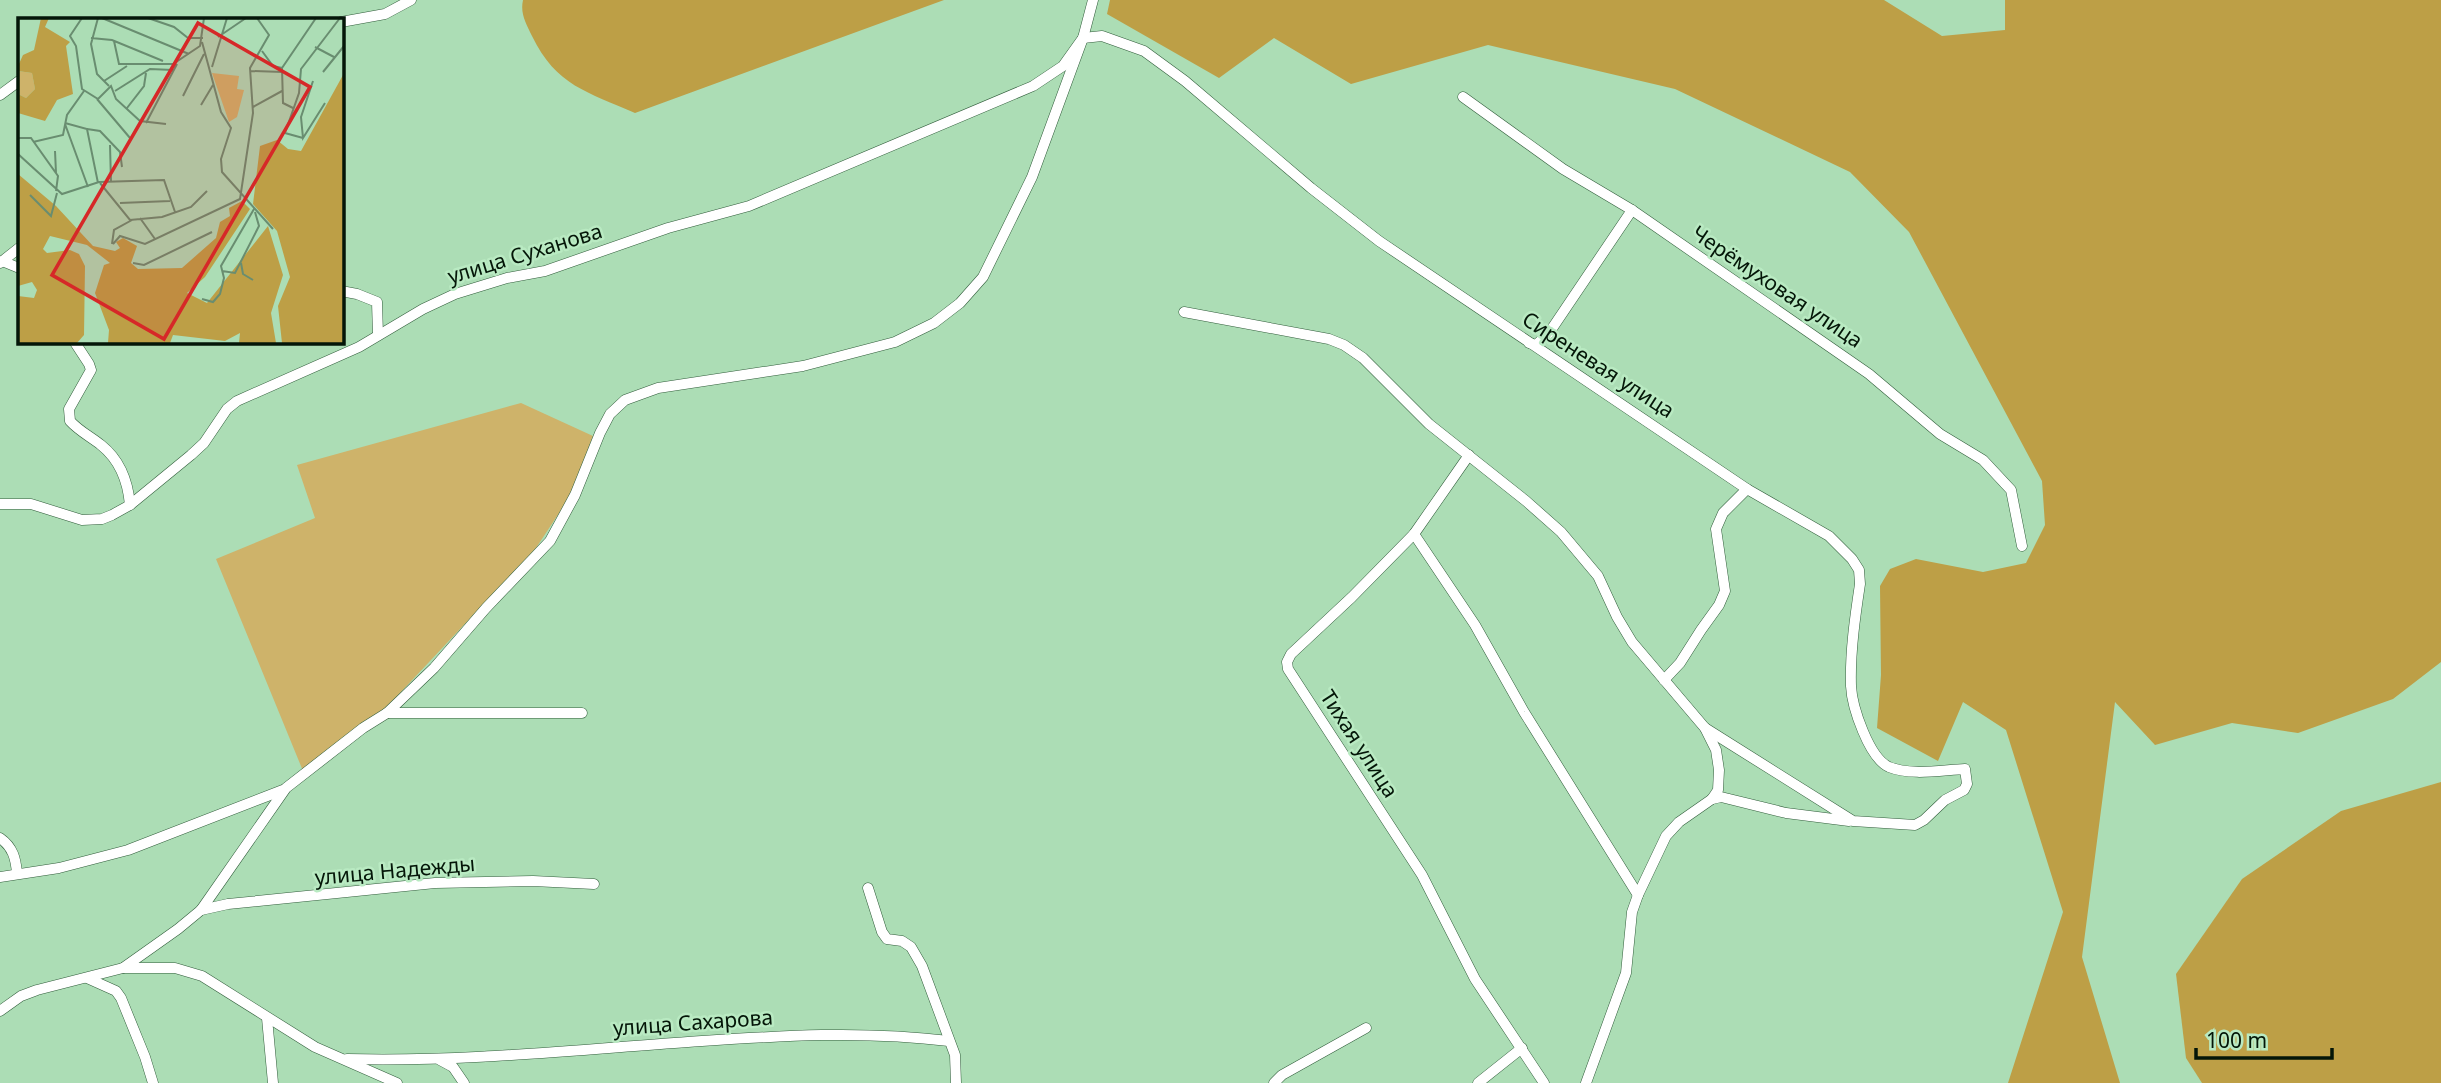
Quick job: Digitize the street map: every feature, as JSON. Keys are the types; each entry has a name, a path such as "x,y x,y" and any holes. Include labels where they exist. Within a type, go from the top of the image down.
{"street":[{"path":"343,22 385,14 411,0"},
{"path":"0,877 79,863 128,850 286,788 363,728 387,713 434,668 550,541 575,495 610,414 625,400 658,388 803,366 895,342 934,323 960,303 983,277 1032,177 1083,38 1093,0"},
{"name":"Сиреневая улица","path":"1083,38 1102,36 1144,51 1185,81 1311,188 1379,241 1747,489 1829,536 1852,559 1859,570 1860,584 1851,690 1862,727 1874,754 1889,767 1901,769 1965,769 1967,784 1964,790 1945,800 1915,825 1853,821"},
{"name":"улица Суханова","path":"0,503 31,504 91,520 112,515 130,505 204,443 227,409 237,401 359,347 423,309 455,294 507,278 545,271 668,228 750,206 999,102 1048,78 1063,66 1083,38"},
{"path":"0,95 18,82"},
{"name":"Черёмуховая улица","path":"1463,97 1563,169 1632,210 1869,374 1940,434 1983,460 2011,490 2022,546"},
{"path":"1528,343 1536,345 1549,334 1632,210"},
{"path":"1,262 18,249"},
{"path":"1,262 18,268"},
{"path":"343,291 377,302 378,335"},
{"path":"1184,312 1329,339 1345,345 1363,358 1429,424 1561,532 1598,576 1632,642 1705,728 1716,750 1718,790 1712,799 1679,822 1666,836 1638,895 1632,912 1626,973 1586,1083"},
{"path":"75,343 90,370 69,408 70,421 104,447 115,460 128,488 130,505"},
{"name":"Тихая улица","path":"1469,455 1414,534 1291,654 1287,662 1288,669 1422,875 1475,979 1544,1083"},
{"path":"1664,680 1680,663 1725,592 1716,529 1723,513 1747,489"},
{"path":"1414,534 1470,616 1524,712 1638,895"},
{"path":"387,713 582,713"},
{"path":"1705,728 1853,821"},
{"path":"123,968 201,910 286,788"},
{"path":"1712,799 1721,797 1816,818 1853,821"},
{"path":"0,838 9,845 17,874"},
{"name":"улица Надежды","path":"201,910 228,904 435,883 533,881 594,884"},
{"path":"868,888 882,932 887,939 902,941 911,947 922,966 955,1055 956,1083"},
{"path":"0,1011 13,1001 37,990 123,968 163,966 202,976 315,1047 397,1083"},
{"path":"87,978 116,991 121,998 153,1083"},
{"path":"267,1018 273,1083"},
{"path":"1274,1083 1282,1074 1366,1028"},
{"name":"улица Сахарова","path":"347,1059 439,1060 821,1033 920,1037 949,1041"},
{"path":"1478,1083 1522,1048"},
{"path":"439,1060 453,1067 464,1083"}],"shaded area":[{"path":"523,0 944,0 635,113 588,93 563,77 552,66 541,53 526,23 522,10"},
{"path":"1110,0 1884,0 1942,36 2005,30 2005,0 2441,0 2441,662 2393,699 2298,733 2232,723 2155,745 2115,702 2082,957 2120,1083 2008,1083 2063,912 2006,730 1963,702 1938,761 1877,728 1881,675 1880,586 1890,569 1916,559 1983,572 2026,563 2045,525 2042,481 1909,232 1850,172 1675,89 1488,45 1351,84 1274,38 1219,78 1107,14"},
{"path":"521,403 593,436 571,495 536,548 385,709 303,771 216,559 315,518 297,465"},
{"path":"2441,782 2441,1083 2202,1083 2186,1058 2176,974 2242,879 2341,811"}]}
